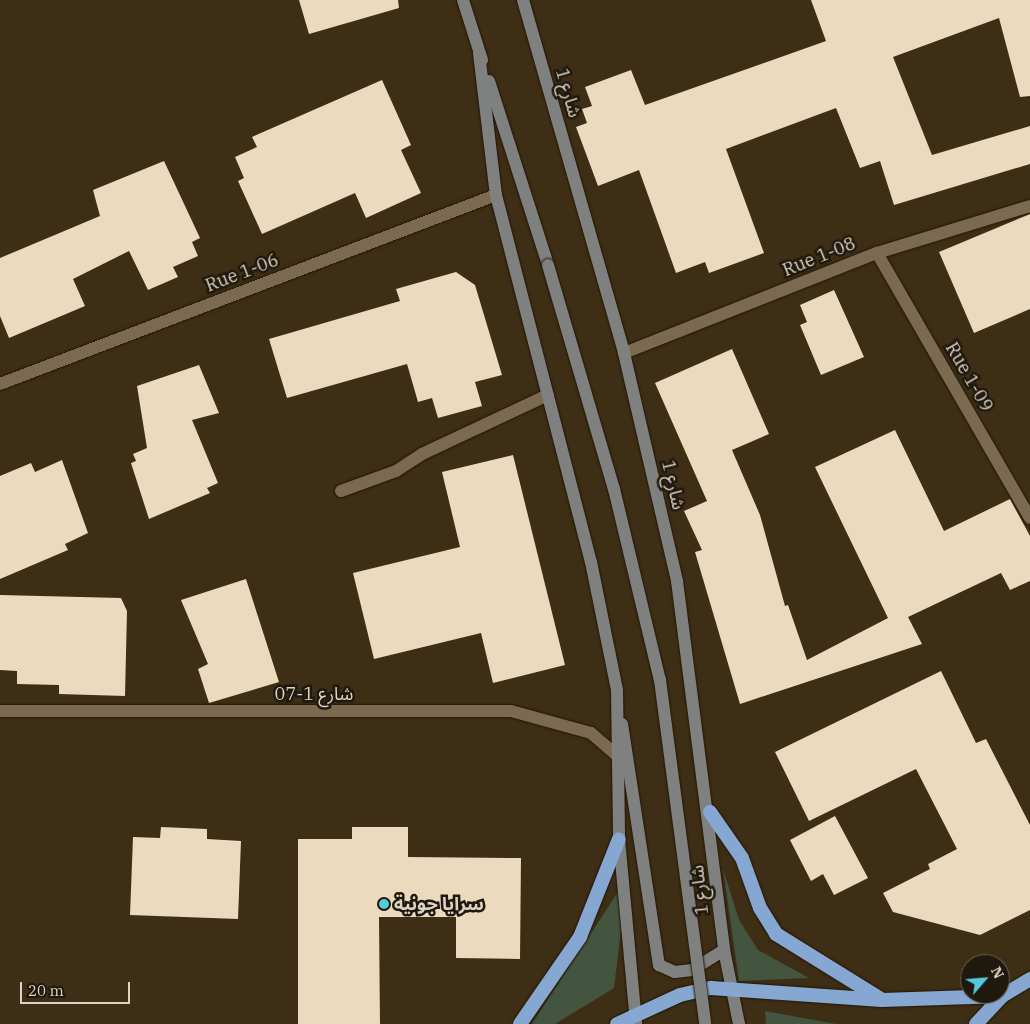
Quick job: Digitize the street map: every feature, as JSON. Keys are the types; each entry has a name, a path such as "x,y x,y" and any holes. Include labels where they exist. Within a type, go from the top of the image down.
{"highway":[{"path":"710,812 742,858 760,908 776,934 882,1000"},
{"path":"520,1024 580,937 619,839"},
{"path":"1010,991 1030,979"},
{"path":"617,1024 635,1019 695,991 732,989 882,1000 960,997"},
{"path":"976,1024 995,1004"}],"main road":[{"path":"463,0 548,265 612,480 660,680 705,1024"},
{"name":"شارع 1","path":"523,0 624,353 677,581 710,812 724,950 739,1024"},
{"path":"479,53 496,195 591,562 617,690 659,964 675,972 692,970 724,950"},
{"path":"617,690 616,755 619,839 635,1019"}],"street":[{"name":"Rue 1-06","path":"0,384 496,195"},
{"name":"Rue 1-08","path":"624,353 878,253 1030,206"},
{"name":"Rue 1-09","path":"878,253 1030,518"},
{"path":"341,491 396,471 422,454 548,395"},
{"name":"شارع 1-07","path":"0,711 511,711 591,733 616,755"}],"green space":[{"path":"723,869 739,920 758,950 809,978 739,981"},
{"path":"627,878 614,988 555,1024 532,1024"},
{"path":"765,1011 836,1024 766,1024"}],"building":[{"path":"299,0 398,0 399,8 309,34"},
{"path":"811,0 1030,0 1030,96 1020,97 999,18 893,57 932,155 1030,126 1030,164 894,205 880,161 860,168 836,108 726,149 764,253 709,273 705,262 676,273 639,170 598,186 576,127 587,123 582,109 592,106 585,87 631,70 645,105 826,41"},
{"path":"382,80 411,145 401,150 421,193 366,218 355,193 262,234 238,181 244,178 235,157 257,147 252,137"},
{"path":"164,161 200,238 192,242 198,256 173,267 178,277 148,290 129,251 73,279 85,306 9,338 0,316 0,258 100,216 93,190"},
{"path":"1030,214 1030,309 974,333 939,252"},
{"path":"456,272 475,285 502,375 475,382 482,406 438,418 432,398 418,402 407,364 287,398 269,339 400,301 396,289"},
{"path":"834,290 864,357 821,375 800,325 807,322 800,305"},
{"path":"732,349 769,434 732,450 760,515 785,606 788,605 807,660 888,618 815,467 895,430 944,531 1010,499 1030,536 1030,581 1010,590 1001,573 908,617 922,644 740,704 695,552 702,550 684,511 707,501 655,383"},
{"path":"199,365 219,413 192,420 218,483 207,488 210,493 149,519 131,463 136,461 133,454 147,448 137,386"},
{"path":"513,455 565,665 493,683 481,633 374,659 353,573 460,547 442,472"},
{"path":"62,460 88,533 65,544 68,550 0,579 0,476 31,463 35,472"},
{"path":"246,579 279,682 209,703 198,669 208,664 181,600"},
{"path":"0,595 121,598 127,611 125,696 59,694 59,685 17,684 17,671 0,670"},
{"path":"941,671 976,743 986,739 1030,825 1030,910 980,935 893,912 883,893 930,869 928,864 957,849 916,769 809,821 775,752"},
{"path":"835,816 868,878 834,895 823,874 811,881 790,840"},
{"path":"161,827 207,829 207,839 241,841 238,919 130,915 133,837 160,838"},
{"path":"352,827 408,827 408,857 521,858 520,959 456,958 456,917 379,917 380,1024 298,1024 298,839 352,839"}],"place":[{"name":"سرايا جونية","path":"384,904"}]}
